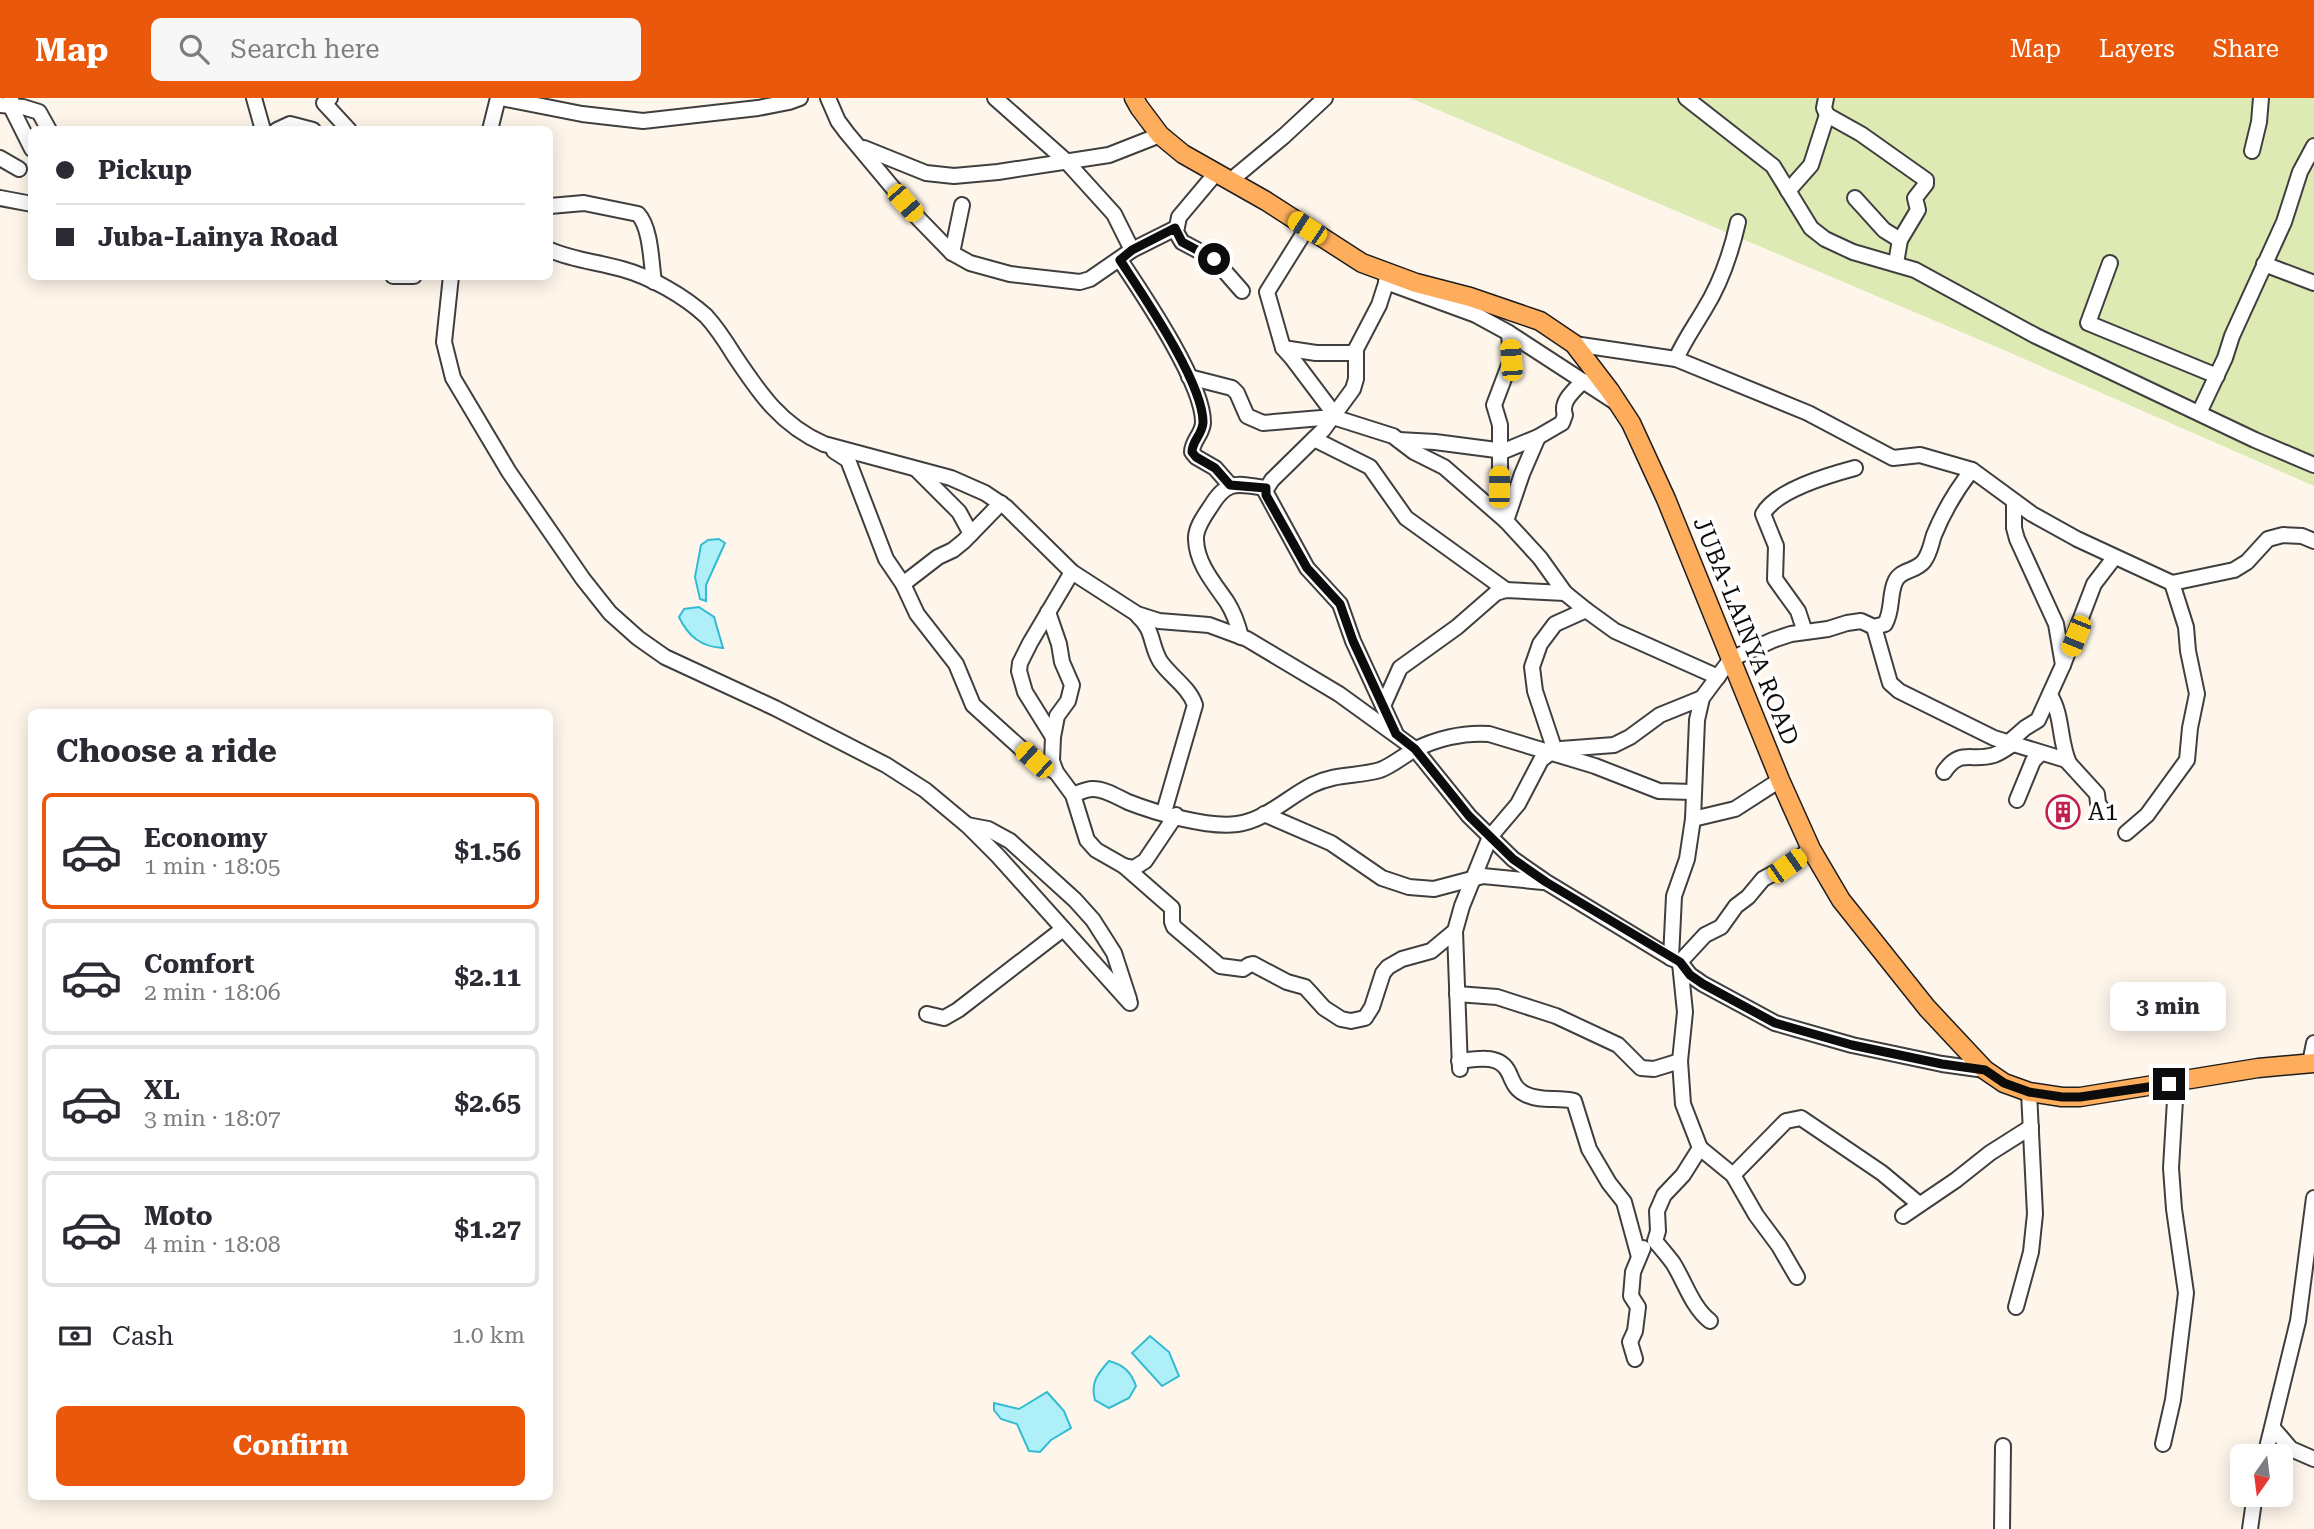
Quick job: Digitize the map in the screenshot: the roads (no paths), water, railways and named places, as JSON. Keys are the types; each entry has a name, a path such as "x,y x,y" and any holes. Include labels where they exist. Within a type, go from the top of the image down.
{"main road":[{"name":"JUBA-LAINYA ROAD","path":"1134,98 1160,135 1183,153 1388,278 1470,297 1540,321 1574,344 1631,422 1667,499 1780,780 1811,849 1840,901 1927,1007 1985,1070 2004,1083 2029,1092 2080,1097 2258,1068 2312,1063"}],"street":[{"path":"254,98 262,126"},
{"path":"330,98 324,103 345,126"},
{"path":"491,126 500,98 582,114 643,121 758,108 784,104 800,98"},
{"path":"828,98 838,121 879,173 952,253 988,270 1074,282 1090,279 1132,250 1175,228 1187,206 1223,177 1284,136 1325,98"},
{"path":"995,98 1066,161 1114,214 1132,250"},
{"path":"1686,98 1773,166 1811,228 1825,239 1853,252 1896,263 1945,285 2036,336 2314,466"},
{"path":"1826,98 1824,108 1827,115 1861,134 1925,178 1926,184 1915,198 1918,210 1900,240 1896,263"},
{"path":"2252,151 2261,98"},
{"path":"7,103 39,112 47,126"},
{"path":"7,103 28,142"},
{"path":"1788,191 1811,165 1827,115"},
{"path":"861,148 938,175 998,172 1109,155 1160,135"},
{"path":"2199,413 2284,222 2301,172 2314,146"},
{"path":"0,158 19,169"},
{"path":"0,198 28,203"},
{"path":"1856,198 1884,230 1900,240"},
{"path":"553,206 584,202 638,214 648,229 647,239 654,282"},
{"path":"952,253 962,205"},
{"path":"1676,359 1688,334 1705,309 1728,261 1738,222"},
{"path":"1175,228 1182,242 1211,257 1242,291"},
{"path":"1307,228 1268,292 1283,348 1334,416"},
{"path":"553,251 575,260 623,269 654,282 687,302 706,316 718,330 765,400 788,424 824,444 951,478 985,493 1001,503 1072,572 1137,614 1149,625 1156,653 1195,705 1170,814 1145,861 1134,868 1124,866"},
{"path":"1120,260 1154,311 1199,400 1203,421 1192,452 1215,468 1230,485"},
{"path":"2110,263 2088,323 2217,376"},
{"path":"2264,264 2314,283"},
{"path":"1396,734 1353,641 1340,604 1307,568 1266,495 1266,488 1272,480 1314,439 1353,389 1356,379 1355,353 1379,305 1388,278 1476,315 1508,332 1620,405"},
{"path":"451,280 444,342 453,378 509,472 583,579 610,613 665,657 775,708 886,765 925,790 967,825 998,856 1130,1003 1114,953 1093,920 1075,900 1010,841 988,828 967,825"},
{"path":"1506,522 1499,487 1500,425 1494,405 1511,360 1508,332"},
{"path":"1574,344 1676,359 1808,413 1893,458 1920,455 1972,470 2032,514 2077,539 2172,583 2234,570 2247,562 2268,540 2283,535 2302,536 2314,541"},
{"path":"1283,348 1316,353 1355,353"},
{"path":"1189,377 1232,388 1247,416 1263,423 1334,416 1385,432 1414,452 1453,473 1506,522 1540,558 1565,593 1586,610 1615,631 1718,677"},
{"path":"1399,440 1511,450 1562,423 1565,402 1583,381"},
{"path":"1506,522 1538,437"},
{"path":"1314,439 1370,467 1406,518 1506,590"},
{"path":"824,444 848,460 880,547 903,584 916,614 956,664 973,705 1034,760 1056,772"},
{"path":"915,468 959,512 971,534"},
{"path":"1805,632 1798,611 1775,579 1776,546 1763,514 1789,493 1818,477 1854,468"},
{"path":"1797,1277 1756,1215 1734,1175 1700,1148 1683,1104 1680,1061 1685,1012 1676,960 1674,897 1687,859 1693,819 1697,720 1702,698 1731,659 1773,640 1805,632 1861,621 1874,627 1885,624 1891,613 1892,592 1896,580 1901,573 1914,569 1923,562 1942,518 1972,470"},
{"path":"1241,637 1227,602 1203,567 1195,539 1200,523 1220,491 1230,485 1266,488"},
{"path":"2014,500 2017,539 2056,624 2063,665"},
{"path":"903,584 938,557 953,550 1001,503"},
{"path":"1944,772 1951,761 1961,757 1990,756 2011,743 2025,727 2038,720 2063,665 2094,584 2114,558"},
{"path":"1053,737 1025,692 1019,671 1024,653 1072,572"},
{"path":"2126,833 2147,815 2187,760 2197,694 2186,627 2172,583"},
{"path":"1383,706 1401,668 1457,627 1489,598 1506,590 1565,593"},
{"path":"1552,752 1535,691 1532,667 1540,644 1555,624 1586,610"},
{"path":"1048,612 1062,662 1072,685 1071,694 1057,716 1051,754 1056,772 1073,795 1084,835 1090,844 1124,866 1172,908 1174,927 1220,966 1242,969 1253,964 1287,982 1305,986 1324,1008 1341,1019 1351,1021 1365,1018 1388,967 1402,959 1431,951 1455,931"},
{"path":"1137,614 1159,621 1209,625 1241,637 1339,694 1415,749 1469,816 1513,859 1546,882 1676,960 1703,984 1775,1023 1852,1045 1985,1070"},
{"path":"1874,627 1890,683 1899,691 1994,738 2066,760 2097,794 2103,811"},
{"path":"2050,695 2057,711 2063,751 2069,763"},
{"path":"1639,1257 1624,1202 1589,1149 1574,1101 1546,1100 1527,1095 1513,1084 1508,1069 1494,1059 1485,1058 1460,1066 1455,931 1462,906 1490,837 1518,804 1541,760 1552,752 1614,745 1660,715 1702,698"},
{"path":"1073,795 1087,789 1097,789 1170,814 1220,824 1239,823 1265,814 1314,784 1336,776 1380,770 1415,749 1460,734 1474,733 1489,734 1552,752 1659,791 1693,792"},
{"path":"2017,800 2033,761 2040,754"},
{"path":"1693,819 1735,809 1780,780"},
{"path":"1265,814 1331,843 1372,873 1390,882 1426,890 1490,876 1546,882"},
{"path":"1676,960 1705,936 1721,927 1736,906 1748,897 1763,879 1811,849"},
{"path":"927,1014 944,1018 958,1010 1063,929"},
{"path":"1457,994 1497,997 1556,1016 1618,1045 1641,1068 1654,1069 1680,1061"},
{"path":"2312,1063 2314,1043"},
{"path":"2163,1444 2173,1400 2186,1293 2171,1168 2176,1083"},
{"path":"2016,1307 2031,1252 2035,1214 2029,1092"},
{"path":"1734,1175 1786,1121 1801,1118 1882,1173 1919,1204"},
{"path":"1903,1216 2031,1127"},
{"path":"1700,1148 1683,1175 1664,1195 1657,1211 1658,1231 1655,1241 1672,1262 1698,1312 1710,1321"},
{"path":"2268,1444 2298,1321 2314,1198"},
{"path":"1635,1359 1630,1342 1635,1331 1638,1307 1631,1296 1633,1272 1648,1236 1658,1231"},
{"path":"2298,1321 2314,1324"},
{"path":"2273,1428 2291,1449 2314,1459"},
{"path":"2002,1529 2003,1446"},
{"path":"2250,1529 2253,1507"}],"water":[{"path":"719,539 725,543 706,585 706,601 700,599 695,577 701,545 708,540"},
{"path":"699,607 714,617 723,648 702,643 691,635 683,624 679,617 684,609"},
{"path":"1150,1336 1169,1352 1179,1376 1162,1386 1132,1353"},
{"path":"1109,1361 1126,1370 1136,1386 1129,1398 1109,1408 1095,1400 1094,1383"},
{"path":"1047,1392 1064,1411 1071,1428 1051,1440 1040,1452 1029,1451 1017,1424 1001,1419 994,1410 994,1403 1019,1409"}],"place":[{"name":"A1","path":"2063,812"}]}
